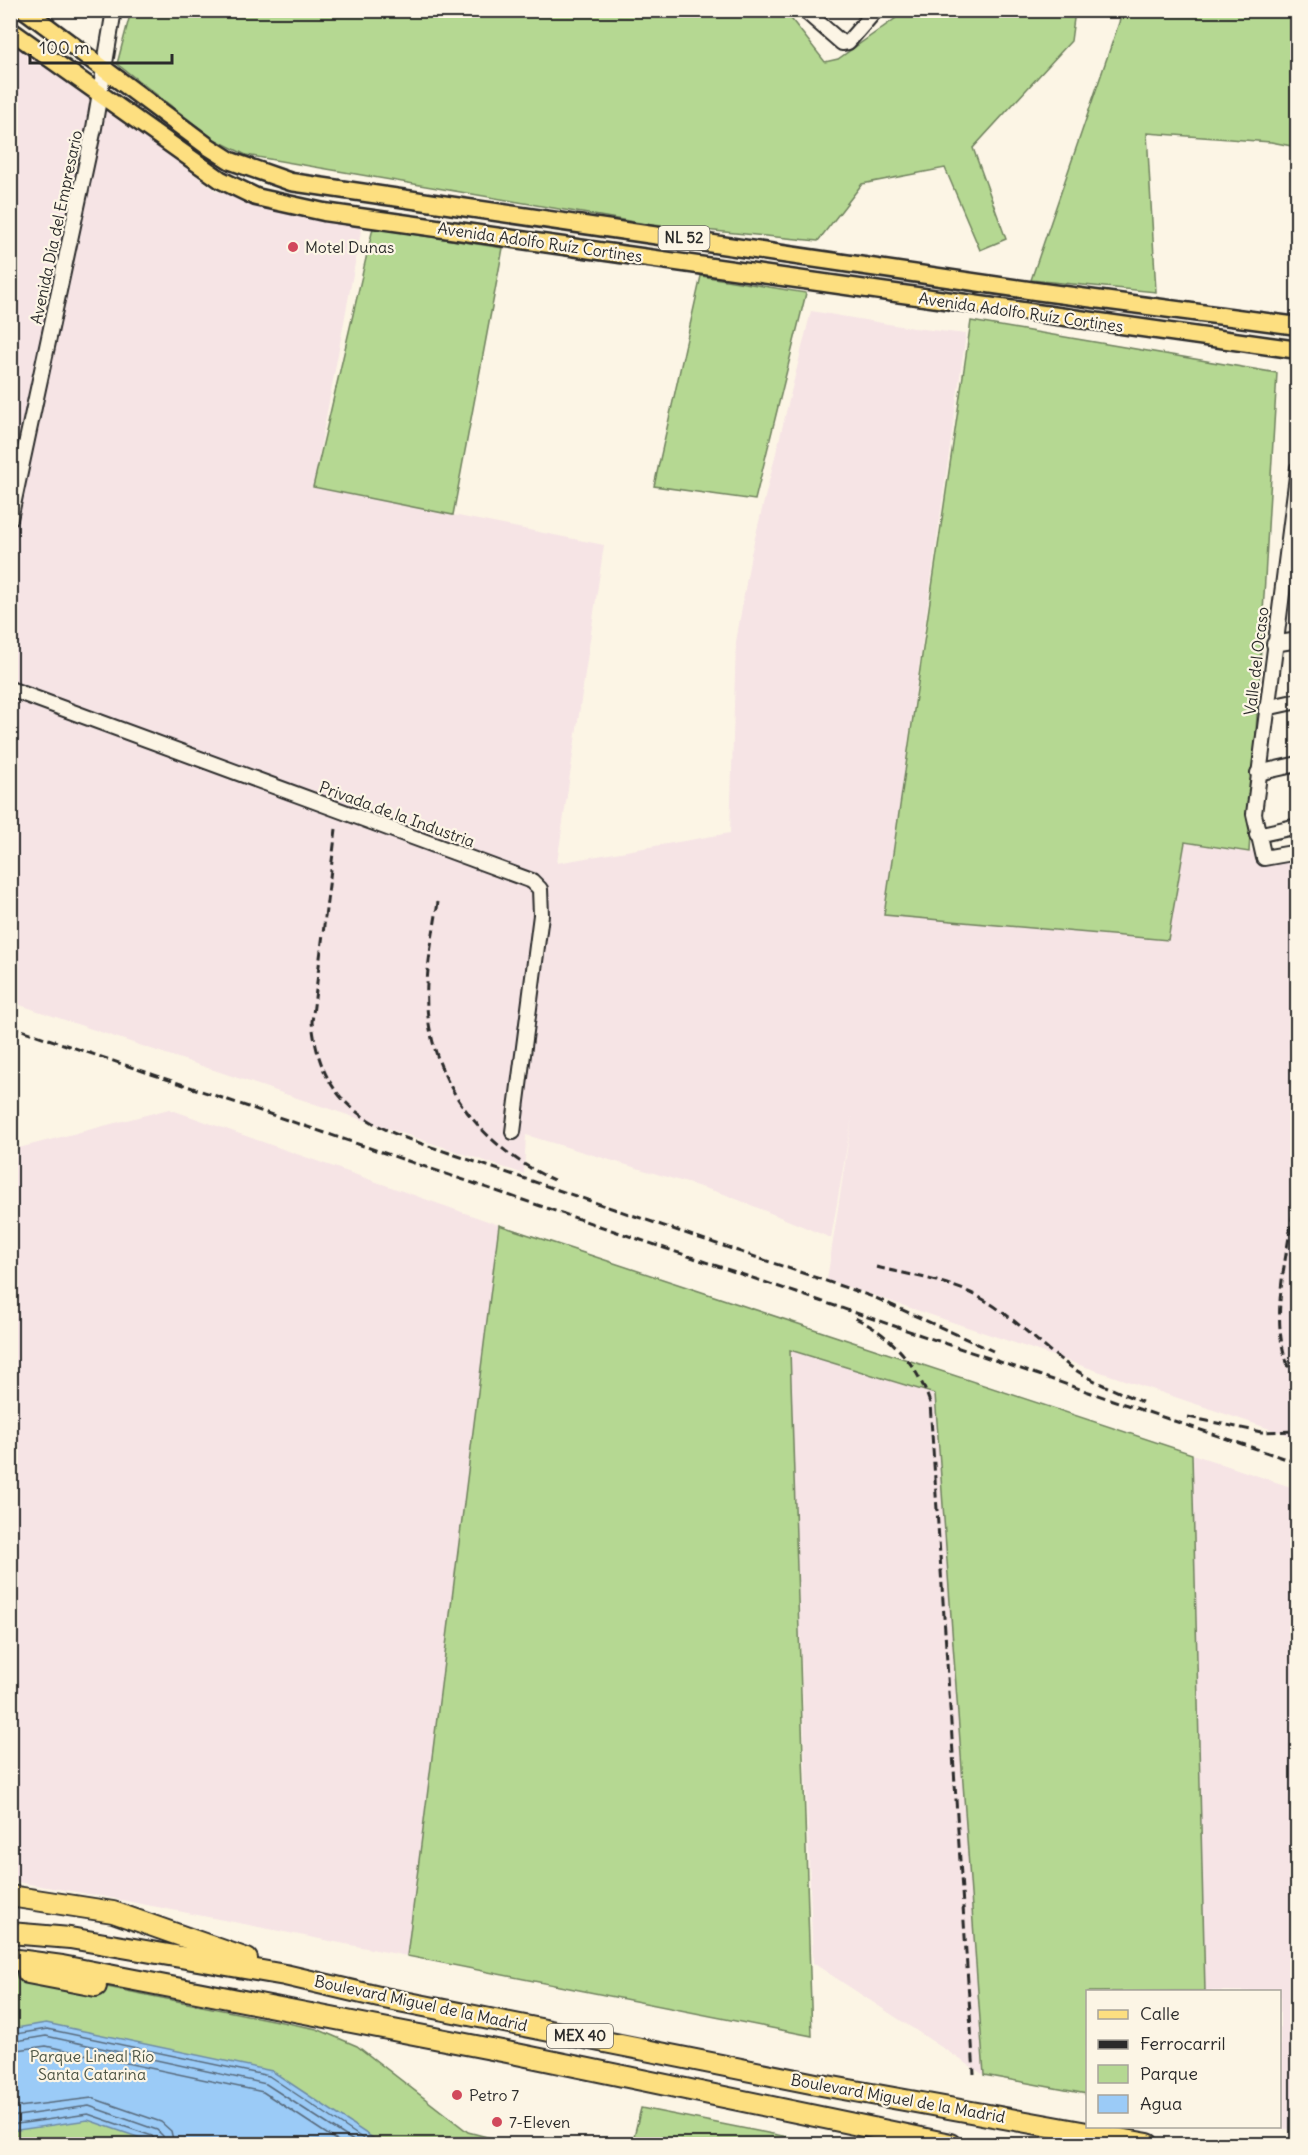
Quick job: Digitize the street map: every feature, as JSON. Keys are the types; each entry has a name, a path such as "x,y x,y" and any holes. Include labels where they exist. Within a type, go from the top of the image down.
{"highway":[{"path":"10,1896 113,1912 260,1963 285,1975"},
{"name":"Boulevard Miguel de la Madrid","path":"10,1933 70,1938 285,1975 379,1997 816,2084 1148,2145"},
{"name":"Boulevard Miguel de la Madrid","path":"10,1959 62,1966 507,2052 950,2145"},
{"path":"10,1971 190,2004 208,2004 227,1999"}],"main road":[{"name":"Avenida Adolfo Ruíz Cortines","path":"25,10 231,161 291,182 1024,290 1298,326"},
{"name":"Avenida Adolfo Ruíz Cortines","path":"10,30 221,180 249,195 291,206 1298,350"}],"street":[{"name":"Avenida Día del Empresario","path":"10,519 100,94 114,10"},
{"path":"804,10 842,43 848,42 876,10"},
{"name":"Valle del Ocaso","path":"1298,468 1254,814 1264,858 1298,852"},
{"path":"1274,645 1298,640"},
{"name":"Privada de la Industria","path":"10,689 532,881 540,889 541,915 513,1132"},
{"path":"1266,708 1298,701"},
{"path":"1258,774 1298,765"},
{"path":"1257,835 1298,826"}],"shaded area":[{"path":"10,43 102,103 216,191 362,226 313,487 604,545 557,863 730,833 736,642 751,554 811,311 906,327 966,334 884,914 1168,940 1185,842 1297,857 1297,1438 827,1280 852,1117 831,1238 724,1194 526,1135 524,1174 11,1002"},
{"path":"169,1109 499,1225 407,1956 106,1897 11,1881 11,1150"},
{"path":"789,1350 935,1394 984,2075 813,1963"},
{"path":"1192,1454 1297,1489 1297,2131 1279,2128 1281,2128 1281,1990 1205,1990"}],"green space":[{"path":"131,11 785,11 825,62 838,59 906,11 1075,11 1071,41 973,148 1006,239 980,250 945,168 862,184 818,241 652,225 246,155 214,139 117,64"},
{"path":"1123,11 1297,11 1297,147 1271,142 1147,133 1156,292 1031,280"},
{"path":"373,228 503,248 453,515 313,487"},
{"path":"701,276 806,293 755,500 654,486"},
{"path":"971,321 1277,373 1249,852 1185,842 1168,940 884,915"},
{"path":"499,1225 1192,1454 1205,1990 1086,1990 1086,2094 984,2075 935,1394 790,1350 812,2036 407,1956"},
{"name":"Parque Lineal Río Santa Catarina","path":"11,1972 72,1980 317,2029 357,2046 468,2132 514,2144 11,2144"},
{"path":"641,2108 803,2140 823,2144 632,2144"}],"water":[{"path":"46,2023 272,2071 382,2144 158,2144 88,2120 11,2131 11,2029"}],"railway":[{"path":"336,829 312,1022 316,1045 330,1082 353,1109 387,1130 408,1139 876,1298 993,1351"},
{"path":"438,902 427,981 427,1007 431,1036 440,1063 451,1088 485,1132 505,1151 554,1180"},
{"path":"10,1026 1298,1463"},
{"path":"1293,1212 1280,1299 1280,1322 1282,1344 1288,1364 1298,1383"},
{"path":"876,1267 940,1282 977,1296 1073,1368 1142,1402"},
{"path":"855,1318 881,1333 902,1353 918,1376 930,1403 974,2074"},
{"path":"1188,1417 1261,1432 1298,1431"}],"place":[{"name":"Motel Dunas","path":"293,247"},
{"name":"Petro 7","path":"457,2095"},
{"name":"7-Eleven","path":"497,2122"}]}
